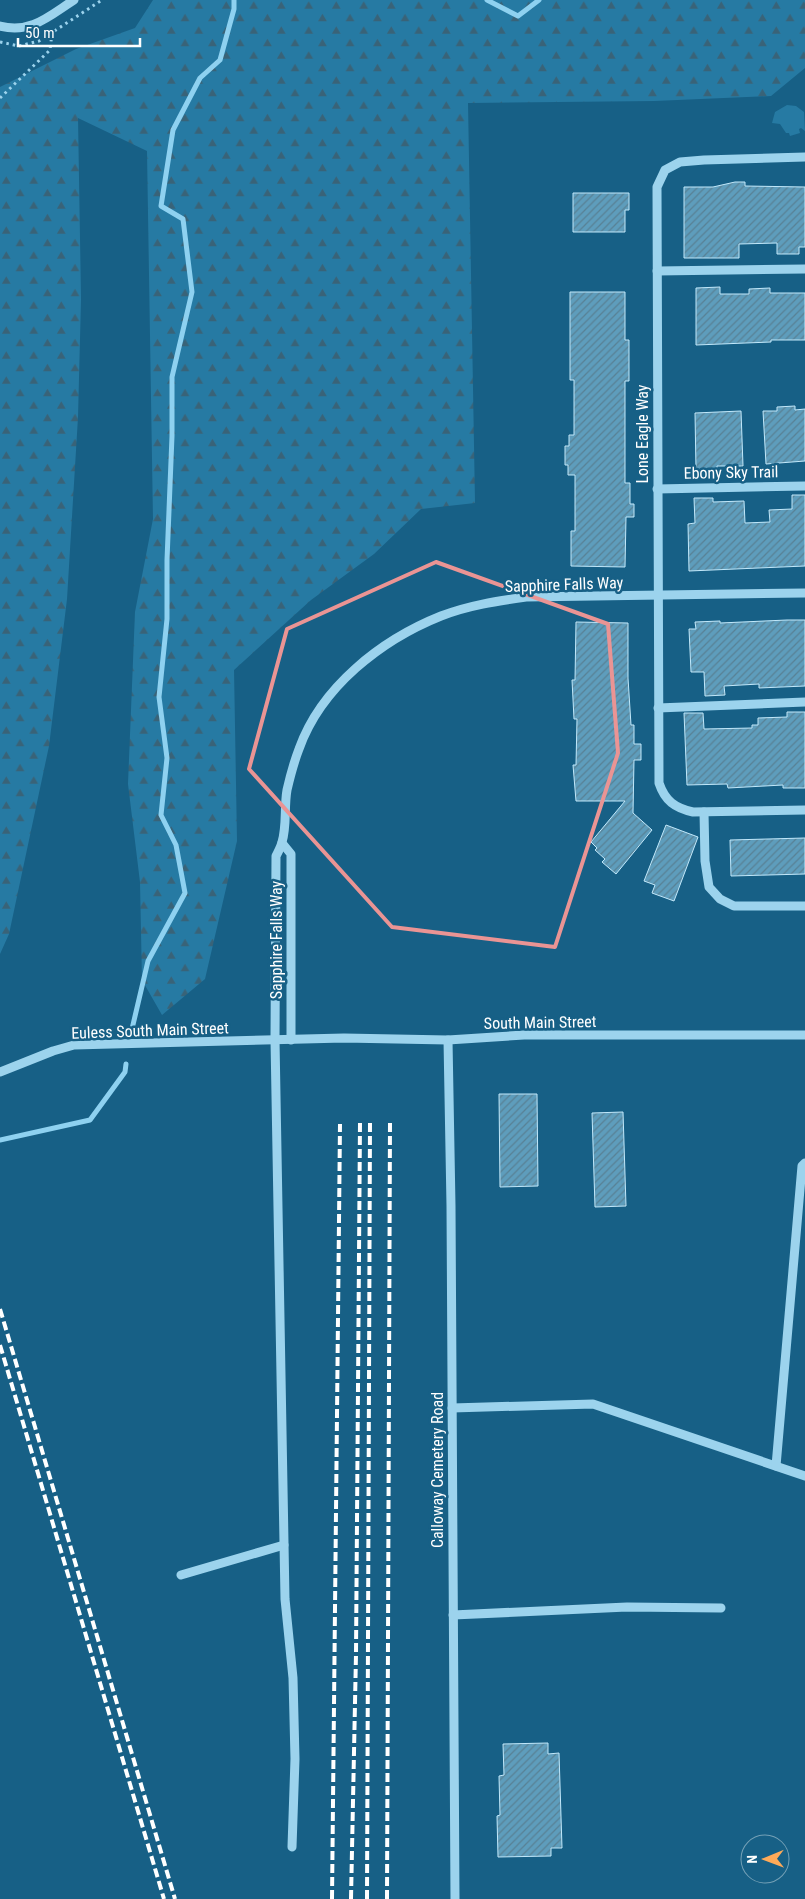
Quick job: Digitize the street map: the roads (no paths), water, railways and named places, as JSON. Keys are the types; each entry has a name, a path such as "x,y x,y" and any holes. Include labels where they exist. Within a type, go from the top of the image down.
{"street":[{"path":"0,26 24,28 36,24 74,0"},
{"name":"Lone Eagle Way","path":"805,157 680,162 665,170 657,187 659,783 662,794 670,803 681,809 704,812 805,810"},
{"path":"657,271 805,269"},
{"name":"Ebony Sky Trail","path":"657,489 805,486"},
{"name":"Sapphire Falls Way","path":"292,1847 295,1759 293,1678 285,1599 275,1040 276,856 282,843 287,789 299,748 316,715 340,684 370,656 397,638 442,616 483,603 526,597 805,593"},
{"path":"658,708 805,702"},
{"path":"704,812 705,861 709,888 720,899 734,906 805,906"},
{"name":"Sapphire Falls Way","path":"282,843 291,854 291,1040"},
{"name":"South Main Street","path":"275,1040 344,1038 448,1040 524,1036 805,1035"},
{"name":"Euless South Main Street","path":"0,1072 53,1051 74,1045 275,1040"},
{"name":"Calloway Cemetery Road","path":"448,1040 455,1899"},
{"path":"776,1466 802,1166 805,1163"},
{"path":"452,1408 593,1404 805,1476"},
{"path":"181,1575 284,1545"},
{"path":"453,1615 627,1607 721,1608"}],"waterway":[{"path":"132,1029 148,961 185,893 176,845 161,815 167,758 159,697 167,619 172,377 192,292 183,219 161,206 173,130 200,78 220,60 234,9 234,0"},
{"path":"487,0 518,16 539,0"},
{"path":"0,1140 90,1120 125,1072 126,1064"}],"railway":[{"path":"367,1899 370,1121"},
{"path":"387,1899 390,1122"},
{"path":"351,1899 356,1654 360,1123"},
{"path":"332,1899 340,1124"},
{"path":"0,1309 175,1899"},
{"path":"0,1345 164,1899"}]}
